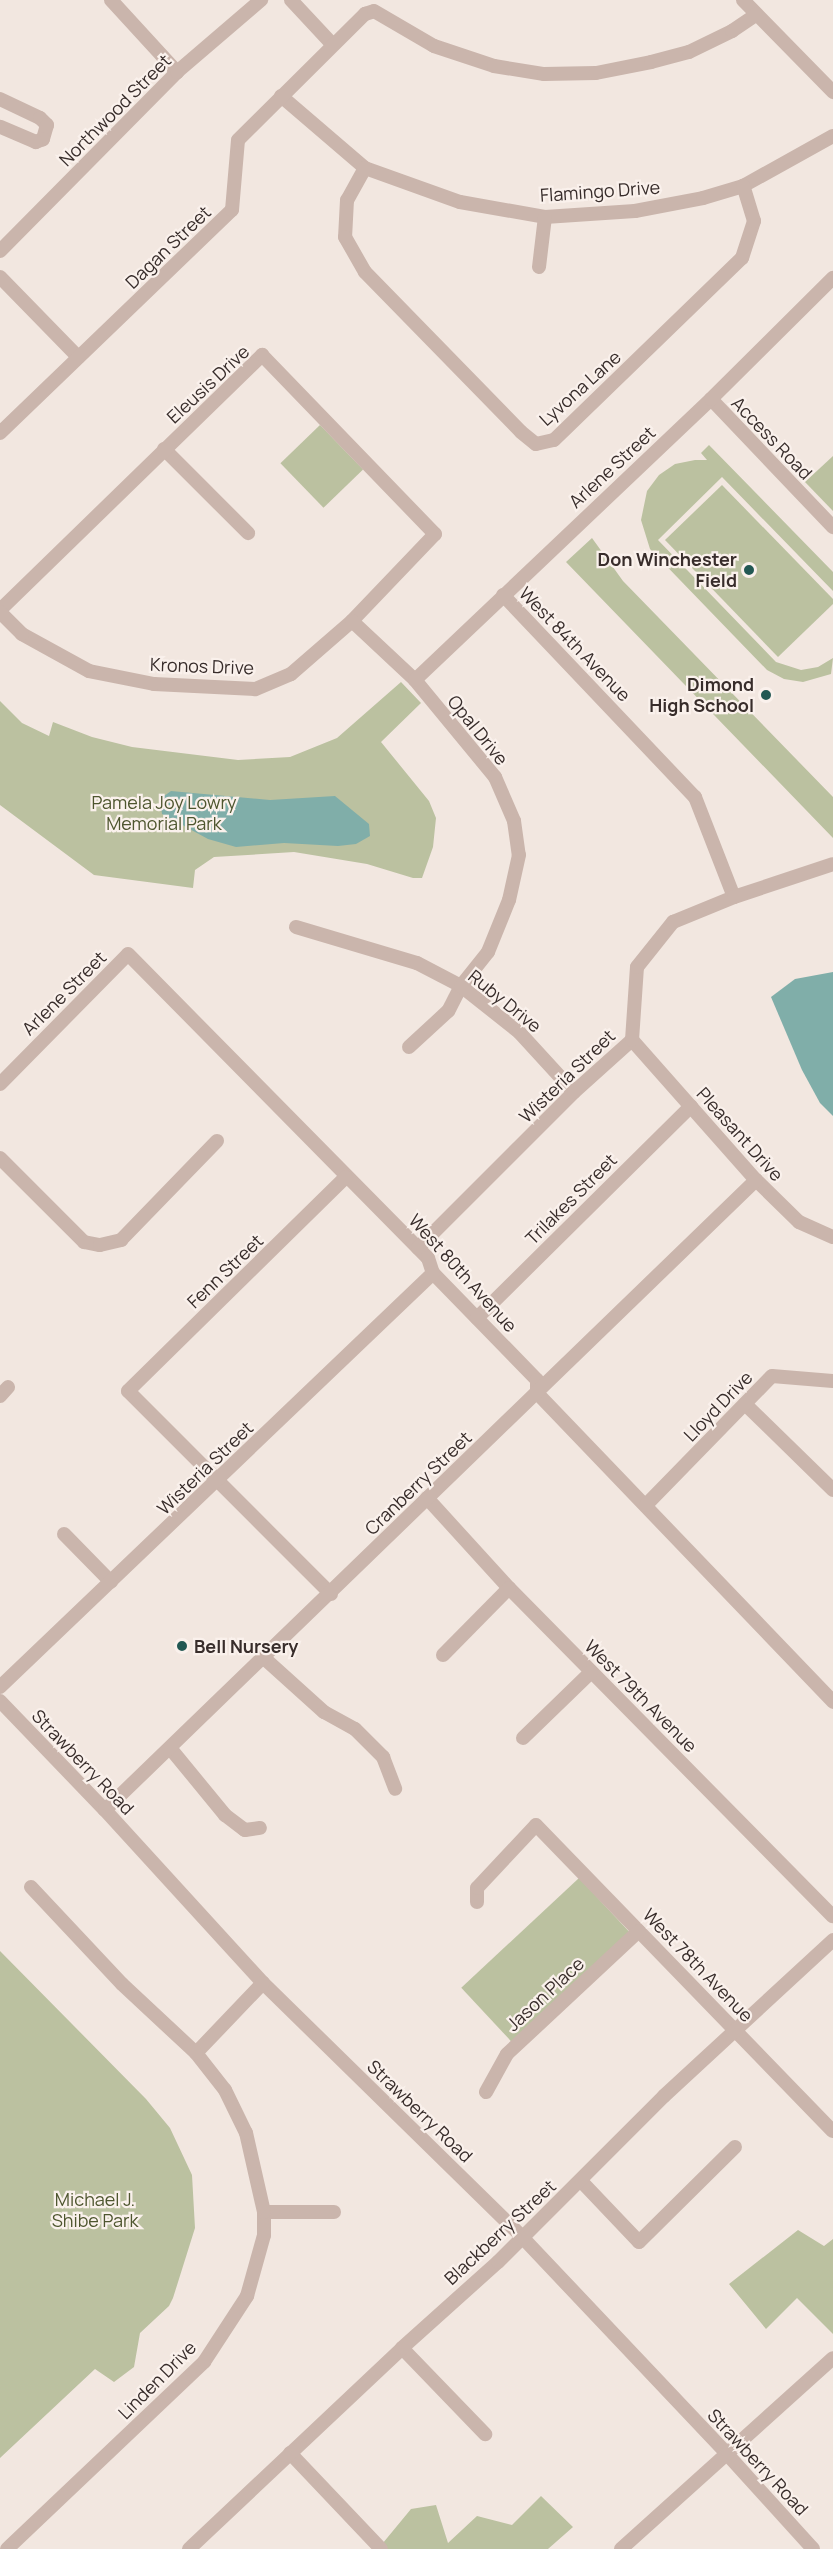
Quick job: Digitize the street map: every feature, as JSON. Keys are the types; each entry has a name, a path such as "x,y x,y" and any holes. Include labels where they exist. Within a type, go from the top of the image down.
{"street":[{"path":"111,0 177,72"},
{"name":"Northwood Street","path":"0,251 177,72 261,0"},
{"path":"291,0 332,44"},
{"path":"743,0 833,92"},
{"name":"Dagan Street","path":"0,433 232,210 238,140 364,14 374,11 434,46 494,66 544,74 596,73 680,54 732,31 756,15"},
{"name":"Flamingo Drive","path":"281,96 365,168 460,202 545,217 635,211 703,198 742,186 833,136"},
{"path":"0,99 40,118 46,125 43,139 36,142 0,127"},
{"name":"Lyvona Lane","path":"365,168 347,200 345,237 365,272 521,432 536,444 554,440 742,258 754,221 742,186"},
{"path":"539,267 545,217"},
{"path":"0,277 78,357"},
{"name":"Arlene Street","path":"415,680 711,399 833,278"},
{"name":"Eleusis Drive","path":"0,611 262,355 435,534"},
{"name":"Access Road","path":"711,399 833,527"},
{"path":"164,449 248,533"},
{"name":"Kronos Drive","path":"0,611 22,634 89,671 154,684 255,689 291,674 352,621 435,534"},
{"name":"West 84th Avenue","path":"503,595 695,797 734,897"},
{"name":"Opal Drive","path":"352,621 415,680 495,777 514,821 519,855 509,900 488,952 461,986 448,1011 409,1047"},
{"name":"Wisteria Street","path":"418,1248 574,1092 632,1040 637,968 673,922 734,897 833,864"},
{"name":"Ruby Drive","path":"296,927 417,963 461,986 519,1032 574,1092"},
{"name":"Arlene Street","path":"0,1084 128,954"},
{"name":"West 80th Avenue","path":"128,954 428,1258 433,1273 537,1380 537,1393 833,1702"},
{"name":"Pleasant Drive","path":"632,1040 756,1180 799,1222 833,1237"},
{"name":"Trilakes Street","path":"477,1318 691,1106"},
{"path":"0,1158 84,1242 100,1245 121,1240 217,1141"},
{"name":"Fenn Street","path":"219,1480 128,1391 346,1177"},
{"name":"Cranberry Street","path":"105,1810 331,1594 756,1180"},
{"name":"Wisteria Street","path":"0,1687 433,1273"},
{"name":"Lloyd Drive","path":"646,1505 772,1376 833,1381"},
{"path":"745,1404 833,1490"},
{"path":"219,1480 331,1594"},
{"name":"West 79th Avenue","path":"427,1498 509,1588 833,1916"},
{"path":"64,1534 111,1582"},
{"path":"443,1655 509,1588"},
{"path":"264,1658 324,1712 355,1729 383,1757 395,1790"},
{"path":"523,1738 591,1672"},
{"name":"Strawberry Road","path":"0,1701 105,1810 263,1983 523,2238 727,2454 813,2549"},
{"path":"170,1748 225,1815 245,1830 260,1828"},
{"name":"West 78th Avenue","path":"477,1902 477,1888 536,1825 833,2131"},
{"name":"Linden Drive","path":"7,2549 204,2362 247,2296 264,2235 264,2212 246,2133 225,2090 196,2053 122,1984 31,1887"},
{"name":"Jason Place","path":"486,2092 507,2054 639,1931"},
{"name":"Blackberry Street","path":"189,2549 402,2348 523,2238 664,2096 833,1940"},
{"path":"196,2053 263,1983"},
{"path":"581,2181 639,2242 735,2147"},
{"path":"264,2212 334,2212"},
{"path":"402,2348 485,2433"},
{"path":"621,2549 833,2358"},
{"path":"290,2453 381,2549"}],"green space":[{"path":"320,425 363,470 324,508 280,463"},
{"path":"709,445 833,572 833,591 722,477 658,540 776,662 801,670 818,667 833,658 831,674 803,682 784,679 767,670 650,549 641,520 647,491 659,475 675,464 707,460 701,453"},
{"path":"833,456 833,511 805,482"},
{"name":"Don Winchester Field","path":"722,485 833,599 833,604 778,657 665,540"},
{"path":"592,538 623,581 833,797 833,838 566,562"},
{"name":"Pamela Joy Lowry Memorial Park","path":"401,682 421,703 381,742 429,801 436,818 433,847 422,878 413,878 367,864 294,852 214,857 195,870 193,888 94,875 0,805 0,701 22,723 49,736 53,722 92,737 132,747 238,760 290,757 337,738"},
{"path":"579,1878 631,1934 513,2043 461,1988"},
{"name":"Michael J. Shibe Park","path":"0,1951 146,2099 170,2128 192,2175 195,2228 169,2306 140,2333 134,2367 114,2382 95,2369 0,2458"},
{"path":"798,2230 824,2246 833,2239 833,2334 797,2298 766,2329 729,2284"},
{"path":"541,2496 573,2527 548,2549 378,2549 411,2509 436,2505 448,2543 477,2516 512,2525"}],"water":[{"path":"171,791 270,800 335,796 369,824 370,836 356,844 338,846 284,843 236,847 208,839 162,814 160,799"},
{"path":"833,972 833,1116 820,1103 802,1070 771,997 795,979"}],"place":[{"name":"Don Winchester Field","path":"749,570"},
{"name":"Dimond High School","path":"766,695"},
{"name":"Bell Nursery","path":"182,1646"}]}
